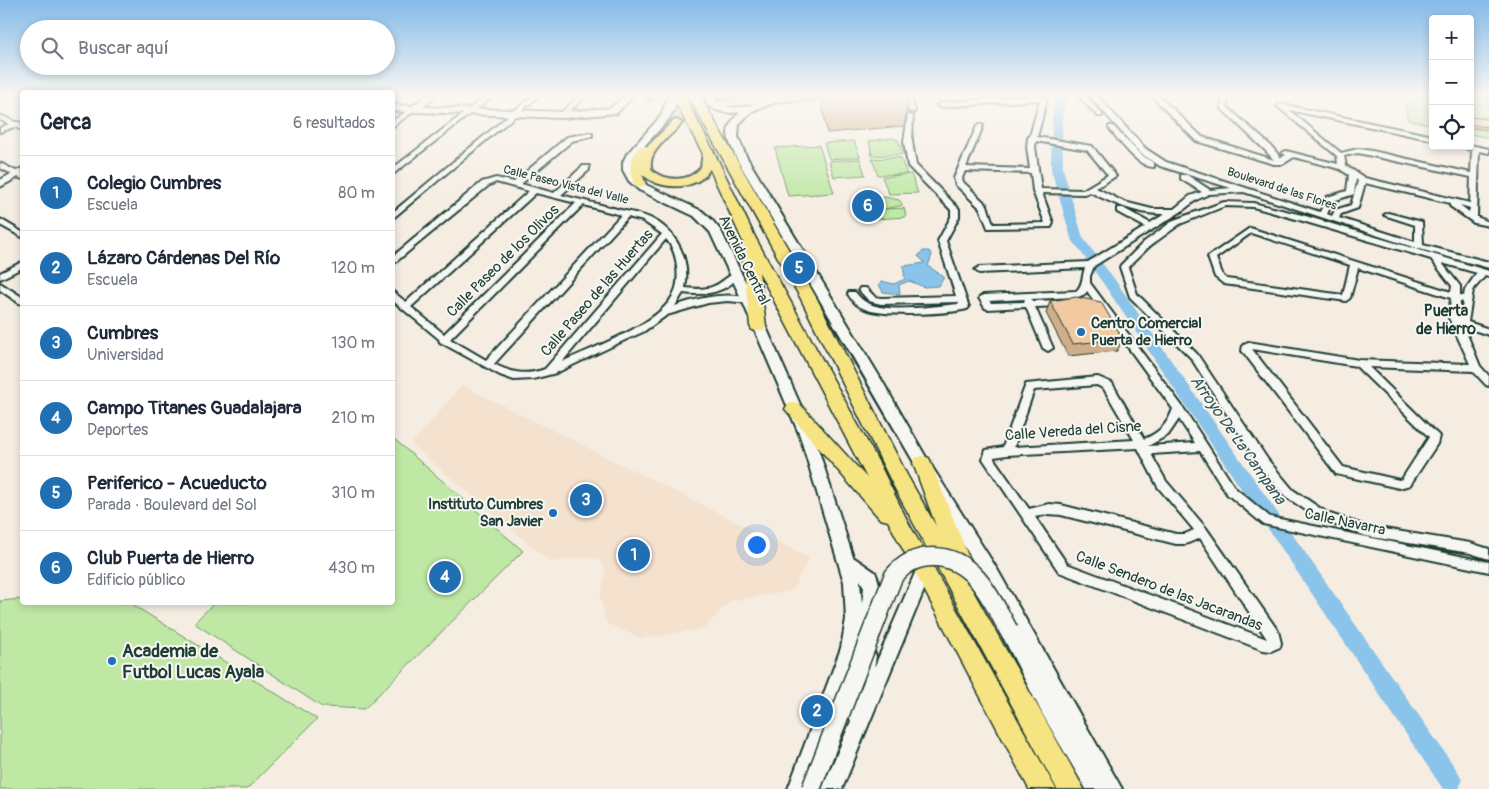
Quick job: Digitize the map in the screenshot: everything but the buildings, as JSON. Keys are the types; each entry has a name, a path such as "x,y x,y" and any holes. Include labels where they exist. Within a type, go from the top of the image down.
{"highway":[{"path":"703,133 813,291 900,480 1071,789"},
{"path":"709,133 748,237 873,470 901,528 1043,789"},
{"path":"716,151 768,202"},
{"path":"748,237 758,326"},
{"path":"813,291 833,337 861,374"},
{"path":"794,409 901,528"},
{"path":"922,463 994,651"}],"main road":[{"path":"640,185 628,169 630,157 652,133"},
{"path":"640,185 634,170 636,160 645,148 663,133"},
{"path":"666,133 647,156 644,165 647,173 652,177 665,181 682,182 690,180 706,169 716,151"},
{"path":"733,133 736,147 768,202 813,291 876,382 922,463 991,574 1112,789"},
{"path":"0,179 20,172"},
{"path":"0,184 20,172"},
{"name":"Avenida Central","path":"640,185 659,197 691,208 705,217 716,231 807,436 847,562 854,594 854,632 840,678 798,789"},
{"path":"861,374 927,492"},
{"path":"811,789 893,577 905,564 916,559 934,557 948,559 966,568 982,583 1050,708 1097,789"},
{"path":"847,562 869,577 872,587 867,663 852,741"},
{"path":"832,789 921,578"}],"street":[{"path":"395,170 442,133"},
{"path":"395,214 493,133"},
{"path":"909,133 908,142 912,166 955,209 955,219 943,235 942,241 963,303"},
{"path":"977,133 958,181 984,207 992,226 1048,225 1049,223 1037,191 1031,147 1034,133"},
{"name":"Boulevard de las Flores","path":"1119,133 1142,160 1154,167 1190,179 1208,192"},
{"name":"Boulevard de las Flores","path":"1123,133 1143,152 1155,160 1419,246 1489,265"},
{"path":"1193,133 1199,139 1268,160 1280,162 1292,155"},
{"path":"1251,133 1280,162"},
{"path":"1312,133 1340,155 1343,167"},
{"path":"1410,133 1429,137"},
{"path":"516,185 570,139 590,135"},
{"path":"1032,138 1089,148 1111,174 1111,178 1087,190 1037,191"},
{"path":"1474,147 1489,151"},
{"path":"1268,148 1343,167 1362,180 1473,206"},
{"path":"1472,150 1473,218"},
{"path":"1340,155 1358,151 1372,153 1474,176"},
{"path":"0,165 20,172"},
{"path":"556,195 586,168"},
{"path":"963,169 1034,171"},
{"path":"1299,217 1293,211 1320,214 1330,199 1351,192 1353,174"},
{"name":"Calle Paseo Vista del Valle","path":"395,259 489,181 496,180 627,213 646,219 667,233 678,251 684,270 676,301 666,313"},
{"path":"1334,219 1338,212 1355,206 1362,180"},
{"path":"1036,181 1055,190"},
{"path":"406,307 535,190"},
{"path":"1087,190 1132,209 1167,212 1188,209 1191,212 1177,222"},
{"path":"1087,190 1147,229"},
{"path":"979,270 1061,268 1093,263 1178,210 1193,198 1208,192 1244,190"},
{"path":"1446,200 1473,218 1489,224"},
{"name":"Calle Paseo de los Olivos","path":"443,340 582,202"},
{"name":"Boulevard de las Flores","path":"1224,204 1253,205 1299,217 1486,274"},
{"name":"Calle Navarra","path":"1224,204 1177,222 1147,244 1124,267 1133,295 1194,356 1264,463 1289,493 1323,516 1366,531 1470,548 1489,554"},
{"path":"487,365 627,213"},
{"path":"1388,215 1419,224 1419,246"},
{"path":"0,221 20,234"},
{"path":"1336,229 1364,233 1362,229 1356,226"},
{"path":"1147,229 1133,242 1147,244"},
{"path":"1355,264 1346,298 1341,298 1224,280 1219,277 1212,257 1250,230 1456,296 1466,300"},
{"name":"Calle Paseo de las Huertas","path":"548,371 667,233"},
{"path":"1434,258 1454,282 1456,296 1454,318 1458,322 1476,368 1489,382"},
{"path":"1028,300 1082,292 1093,263"},
{"path":"0,276 20,266"},
{"path":"1061,268 1086,280"},
{"path":"1458,322 1464,322 1466,300 1470,286 1486,274"},
{"name":"Calle Paseo Vista del Valle","path":"395,297 443,340 463,354 505,374 516,377 529,377 548,371 650,324 666,313 713,295 736,275"},
{"name":"Calle Navarra","path":"1086,280 1110,317 1178,409 1231,491 1272,522 1489,567"},
{"path":"0,286 20,300"},
{"name":"Calle Paseo Vista del Valle","path":"680,290 748,300"},
{"path":"864,290 872,299 881,301 963,303"},
{"path":"852,294 856,301 880,310 963,303"},
{"path":"1028,300 1088,304 1110,317"},
{"path":"1028,300 1048,348"},
{"path":"676,301 687,304"},
{"path":"1458,322 1489,332"},
{"path":"1358,363 1434,436 1434,441 1406,482 1399,484 1340,471 1247,351 1247,347 1256,345 1358,363 1476,368"},
{"path":"1374,378 1385,364"},
{"name":"Calle Sendero de las Jacarandas","path":"988,459 1063,568 1263,644 1271,645 1275,643 1273,635 1202,531 1162,484 1108,386 1098,381 1030,387 1008,451"},
{"name":"Calle Vereda del Cisne","path":"1142,447 1166,432 1178,409"},
{"name":"Calle Vereda del Cisne","path":"988,459 993,451 1142,447 1202,448"},
{"path":"1026,515 1049,509 1061,510 1176,539 1186,539 1202,531"},
{"path":"1323,516 1336,526 1336,530 1333,532 1324,533"}],"shaded area":[{"path":"462,385 809,558 792,591 730,601 705,628 660,636 640,638 606,623 600,597 606,569 599,560 588,557 550,562 411,444"}],"green space":[{"path":"1474,133 1489,133 1489,138 1474,135"},
{"path":"893,138 898,140 904,154 872,156 869,141"},
{"path":"854,141 860,157 829,159 824,143"},
{"path":"819,145 834,193 788,196 775,148"},
{"path":"900,157 907,174 878,175 872,159"},
{"path":"860,159 865,175 834,177 829,161"},
{"path":"911,174 918,193 889,194 882,177"},
{"path":"885,197 899,200 903,205 885,209 904,208 906,217 876,219 865,204 866,200"},
{"path":"395,440 523,551 364,709 322,707 194,623 212,605 395,605"},
{"name":"Academia de Futbol Lucas Ayala","path":"20,599 20,605 133,605 317,719 247,789 0,789 0,601"}],"water":[{"path":"923,251 929,251 932,255 928,266 944,277 939,286 924,287 909,281 899,285 900,294 883,292 879,285 881,281 894,284 905,279 903,266 925,263 918,256"}],"waterway":[{"name":"Arroyo De La Campana","path":"1057,133 1057,169 1077,238 1110,283 1451,781"}],"tunnel":[{"path":"927,495 932,537"}],"place":[{"name":"Club Puerta de Hierro","path":"868,206"},
{"name":"Periferico - Acueducto","path":"799,268"},
{"name":"Centro Comercial Puerta de Hierro","path":"1081,332"},
{"name":"Cumbres","path":"586,500"},
{"name":"Instituto Cumbres San Javier","path":"553,513"},
{"name":"Colegio Cumbres","path":"634,555"},
{"name":"Campo Titanes Guadalajara","path":"445,577"},
{"name":"Academia de Futbol Lucas Ayala","path":"112,661"},
{"name":"Lázaro Cárdenas Del Río","path":"817,711"}],"district":[{"name":"Puerta de Hierro","path":"1446,320"}]}
